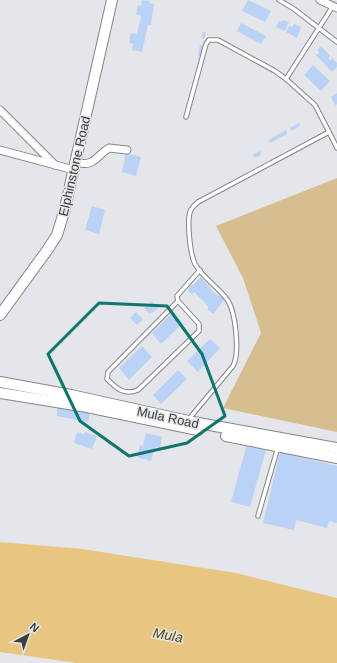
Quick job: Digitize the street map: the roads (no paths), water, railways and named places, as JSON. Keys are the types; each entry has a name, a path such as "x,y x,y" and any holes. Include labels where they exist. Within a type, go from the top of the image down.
{"main road":[{"name":"Elphinstone Road","path":"0,315 57,235 75,166 112,0"},
{"name":"Mula Road","path":"0,382 52,396 337,454"},
{"name":"Mula Road","path":"0,393 52,396"}],"street":[{"path":"320,0 335,7"},
{"path":"0,110 55,165"},
{"path":"0,150 55,165 75,166 90,163 109,148 127,150"}],"lane":[{"path":"279,0 320,27 337,42"},
{"path":"286,79 335,7"},
{"path":"186,117 206,44 209,40 218,40 275,71 315,105 337,148"},
{"path":"185,424 233,366 237,356 232,307 227,298 195,263 190,239 190,212 193,206 329,132"},
{"path":"178,301 108,372 107,379 118,390 131,393 138,390 199,331 199,324 178,301 177,296 200,270"},
{"path":"258,516 280,442"}],"water":[{"name":"Mula","path":"0,542 82,549 236,573 337,598 337,663 77,663 0,652"}]}
